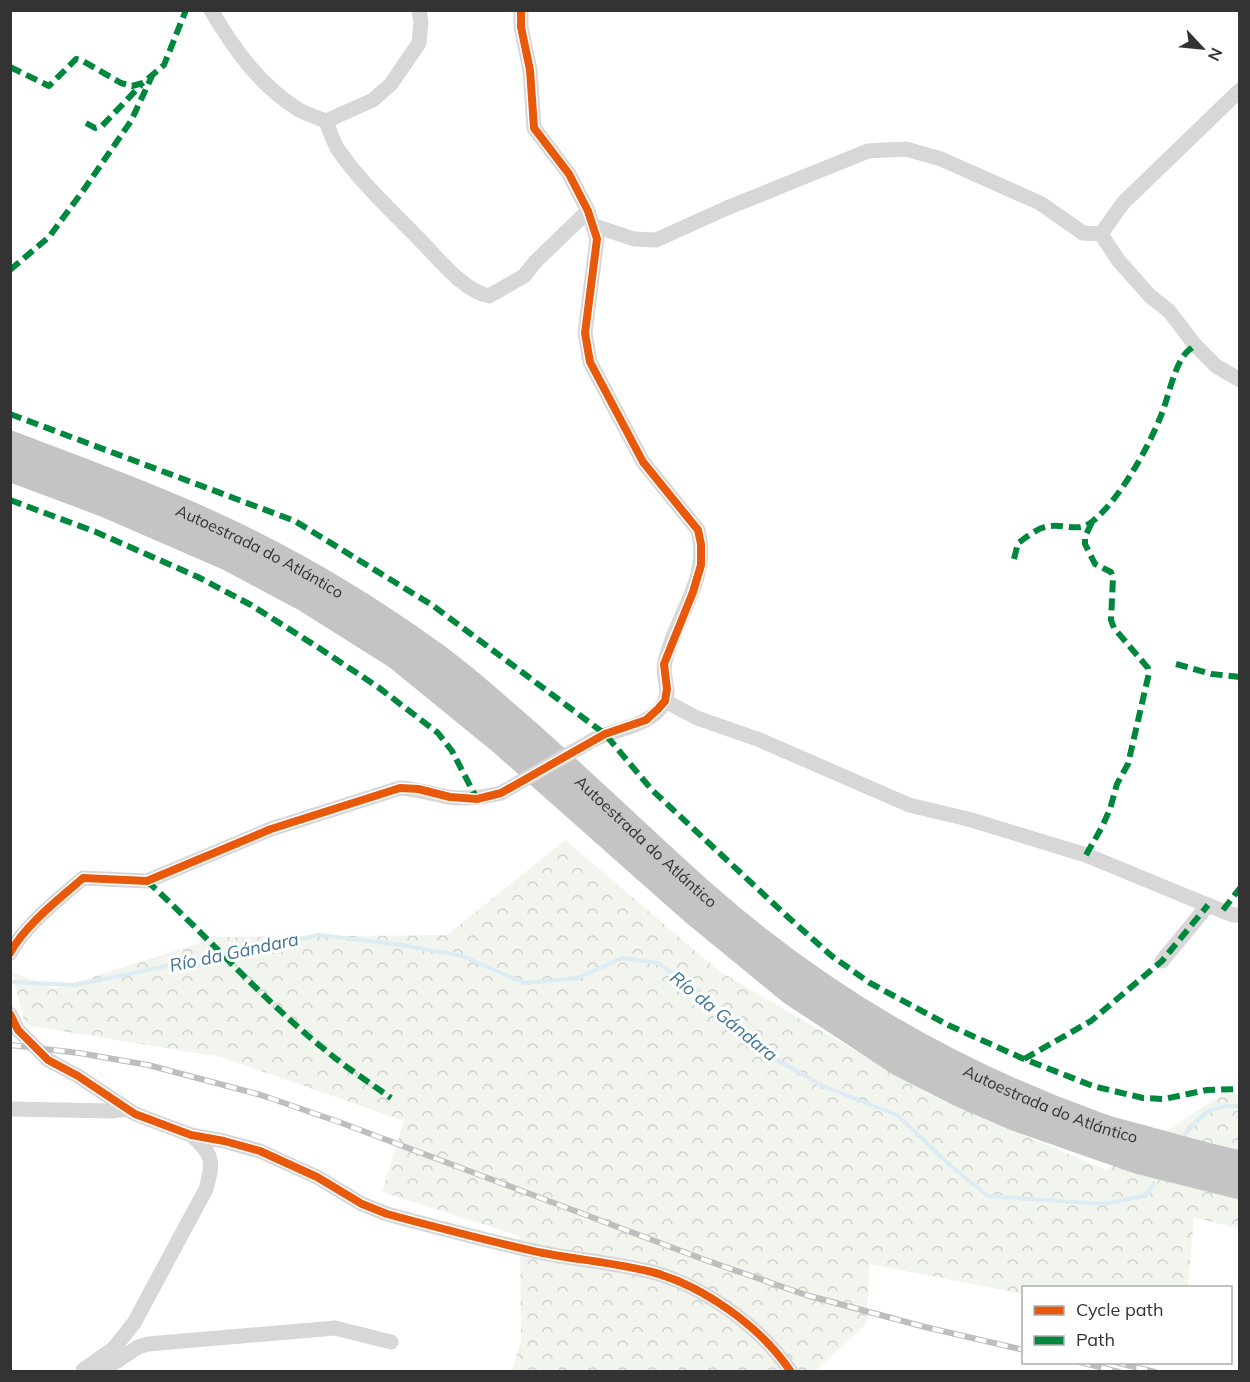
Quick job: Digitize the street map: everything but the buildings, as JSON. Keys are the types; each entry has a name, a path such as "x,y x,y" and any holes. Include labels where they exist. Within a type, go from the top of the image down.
{"highway":[{"name":"Autoestrada do Atlántico","path":"10,444 166,504 227,531 323,581 380,618 434,655 478,690 546,749 704,895 777,954 843,1002 910,1041 1000,1086 1095,1125 1239,1164"},
{"name":"Autoestrada do Atlántico","path":"10,468 106,504 228,557 305,598 397,656 500,740 692,910 792,992 900,1063 957,1092 1017,1118 1140,1161 1239,1186"}],"street":[{"path":"211,10 231,44 255,75 297,109 326,121 337,148 382,204 447,268 480,295 496,294 524,276 535,262 588,211"},
{"path":"326,121 373,100 392,84 418,43 421,22 419,10"},
{"path":"10,953 15,944 83,878 147,881 271,829 400,788 477,799 501,793 593,740 646,720 665,701 667,689 664,664 693,592 700,565 701,543 698,530 643,462 590,362 585,333 597,239 595,226 569,174 534,128 530,70 521,27 520,10"},
{"path":"1101,234 1123,203 1239,90"},
{"path":"595,226 634,239 656,240 727,208 868,151 906,149 941,159 1040,202 1083,233 1101,234"},
{"path":"1101,234 1118,260 1150,296 1169,310 1195,345 1216,366 1239,380"},
{"path":"665,701 697,718 760,740 909,805 968,819 1086,855 1233,915 1239,915"},
{"path":"1162,961 1208,905"},
{"path":"10,1014 18,1030 48,1060 78,1076 135,1114 191,1135 260,1151 317,1177 362,1204 387,1214 544,1253 625,1267 665,1277 703,1294 750,1325 781,1356 791,1371"},
{"path":"10,1109 112,1111 126,1109"},
{"path":"84,1370 114,1348 134,1323 206,1189 212,1169 211,1158 204,1146 191,1135"},
{"path":"84,1370 102,1371 138,1347 148,1344 273,1332 335,1328 391,1342"}],"green space":[{"path":"565,840 719,971 936,1098 1106,1170 1225,1093 1239,1094 1239,1229 1194,1217 1188,1286 1022,1286 1022,1294 870,1264 866,1324 815,1371 512,1371 521,1340 520,1236 382,1192 404,1121 221,1057 25,1025 12,972 54,989 219,937 447,935"}],"waterway":[{"name":"Río da Gándara","path":"10,982 75,985 319,935 402,945 462,956 525,983 578,978 622,958 658,963 697,990 733,1025 772,1057 823,1086 897,1115 952,1167 988,1196 1102,1204 1145,1196 1154,1183"},
{"name":"Río da Gándara","path":"1185,1135 1208,1112 1222,1107 1240,1106"}],"railway":[{"path":"10,1045 79,1053 148,1065 261,1095 339,1122 708,1261 806,1295 925,1327 1022,1350"},
{"path":"1088,1364 1119,1372"},
{"path":"1123,1364 1155,1372"}],"marked path":[{"path":"10,67 49,86 76,59 121,83 132,86 143,83 164,65 186,10"},
{"path":"10,270 49,237 85,188 131,121 152,76"},
{"path":"86,123 95,128 102,126 141,85"},
{"path":"1014,559 1018,543 1041,528 1083,527 1093,521 1113,501 1148,445 1181,360 1195,345"},
{"path":"10,414 295,521 432,605 605,734 652,790 833,957 870,983 948,1025 1024,1059 1093,1086 1143,1098 1164,1099 1207,1090 1240,1089"},
{"path":"10,500 96,532 198,577 251,605 316,646 378,687 438,733 452,751 477,799"},
{"path":"1086,855 1102,827 1117,784 1128,764 1149,673 1148,668 1114,628 1111,620 1113,577 1111,572 1095,564 1085,544 1085,537 1092,522"},
{"path":"1176,664 1212,674 1240,677"},
{"path":"147,881 301,1029 340,1062 391,1098"},
{"path":"1223,910 1240,888"},
{"path":"1024,1059 1091,1021 1162,961 1208,905"}],"cycle path":[{"path":"10,953 24,932 83,878 147,881 271,829 400,788 418,789 450,797 477,799 501,793 605,734 646,720 665,701 667,689 664,664 693,592 701,565 701,544 698,530 643,462 590,362 585,333 597,239 588,211 569,174 534,128 530,70 521,27 521,10"},
{"path":"10,1014 18,1030 48,1060 78,1076 135,1114 191,1135 260,1151 317,1177 362,1204 387,1214 524,1249 638,1269 672,1278 711,1298 748,1324 779,1355 791,1372"}]}
